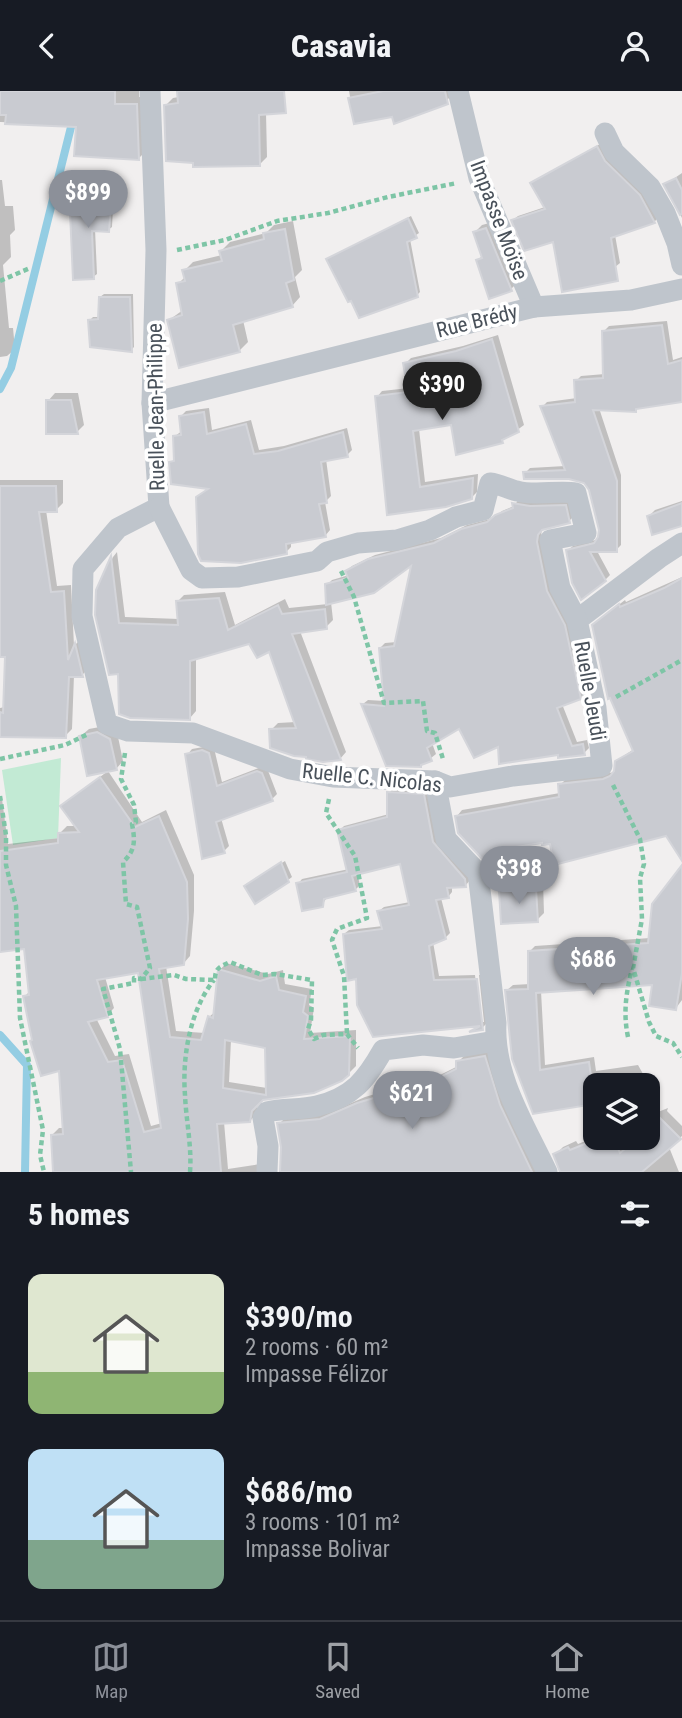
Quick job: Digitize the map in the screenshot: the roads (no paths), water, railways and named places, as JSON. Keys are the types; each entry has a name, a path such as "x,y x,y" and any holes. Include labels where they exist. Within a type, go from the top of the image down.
{"street":[{"name":"Ruelle Jean-Philippe","path":"118,728 82,615 83,569 118,528 159,507 152,403 156,250 150,91"},
{"name":"Impasse Moïse","path":"458,91 479,178 534,307"},
{"path":"605,133 614,152 650,187 666,213 682,265"},
{"name":"Rue Brédy","path":"152,403 534,307 631,300 682,289"},
{"path":"159,507 191,570 202,578 238,577 317,561 327,552 358,544 397,540 430,530 456,517 483,510 489,483 504,485 519,492 576,493 586,533 550,540 560,587 577,620"},
{"name":"Ruelle Jeudi","path":"602,766 596,708 577,620 682,543"},
{"name":"Ruelle C. Nicolas","path":"118,728 193,733 290,769 334,777 442,784 602,766"},
{"path":"442,784 446,839 478,873 496,1023 495,1041 503,1079 547,1172"},
{"path":"267,1172 268,1146 263,1118 267,1112 318,1106 355,1091 383,1050 423,1045 454,1048 495,1041"}],"waterway":[{"path":"0,389 11,368 73,119"},
{"path":"0,1035 27,1065 25,1172"}]}
